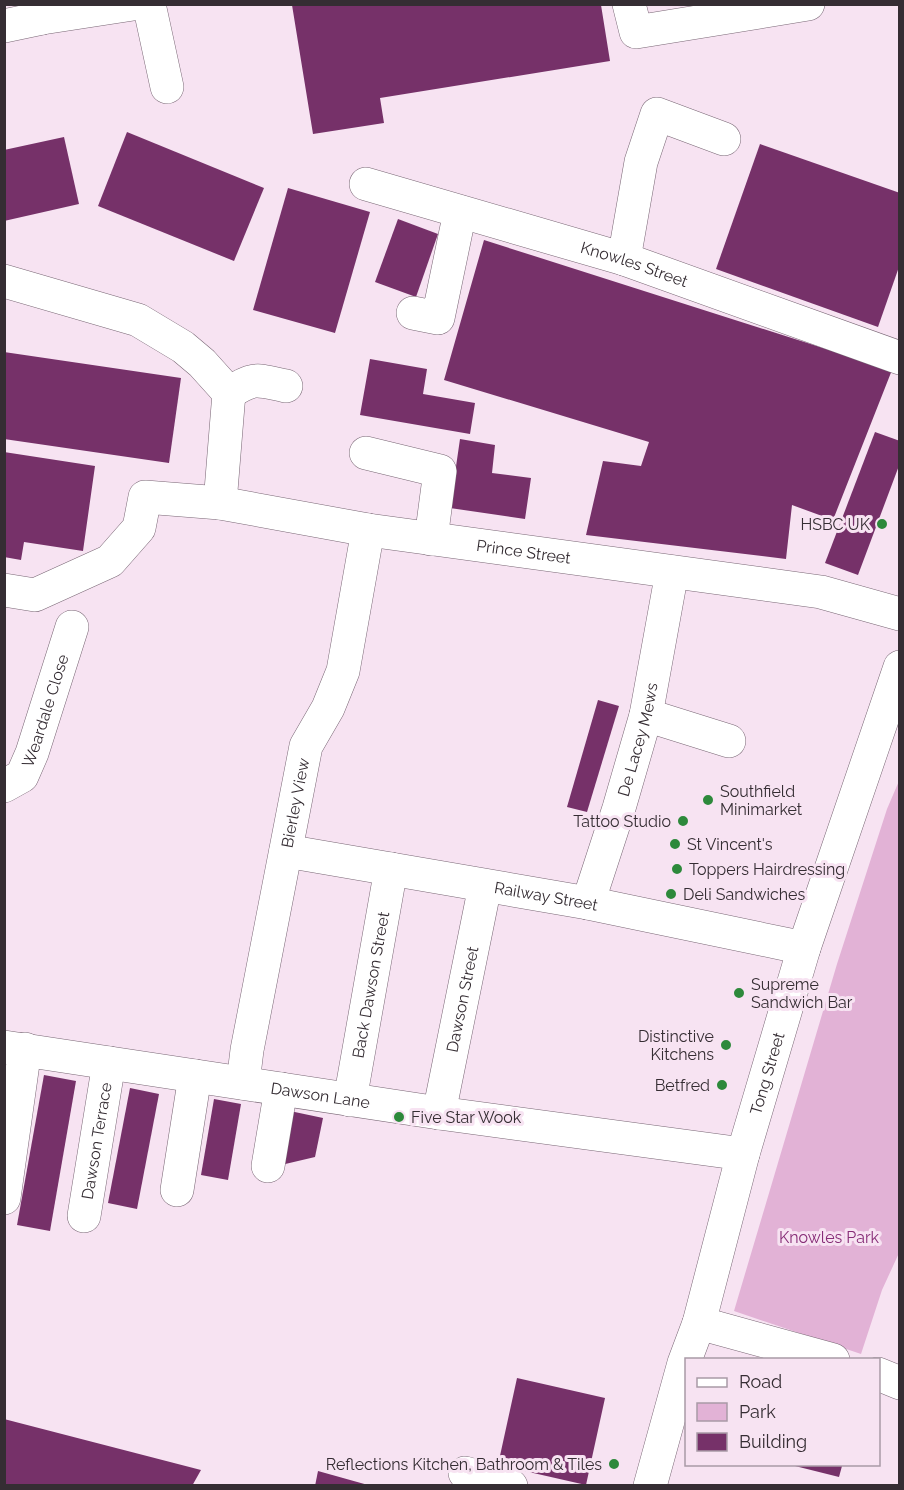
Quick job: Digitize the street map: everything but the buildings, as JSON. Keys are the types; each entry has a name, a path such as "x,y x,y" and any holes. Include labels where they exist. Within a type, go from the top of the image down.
{"main road":[{"path":"4,26 40,11 133,4"},
{"path":"149,4 167,87"},
{"path":"629,4 636,32 808,4"},
{"path":"624,259 641,162 657,114 724,139"},
{"name":"Knowles Street","path":"366,184 624,259 900,358"},
{"path":"413,314 438,318 460,213"},
{"path":"4,281 138,320 183,346 202,363 229,393 220,503"},
{"path":"229,393 243,383 254,379 286,386"},
{"path":"366,453 440,471 430,539"},
{"name":"Prince Street","path":"4,590 35,595 110,561 139,528 145,497 220,503 368,530 821,592 900,614"},
{"name":"Bierley View","path":"243,1083 247,1050 306,746 328,708 343,671 368,530"},
{"name":"De Lacey Mews","path":"588,903 646,715 672,572"},
{"name":"Weardale Close","path":"4,786 22,776 32,753 72,627"},
{"name":"Tong Street","path":"686,1358 699,1323 743,1154 804,948 900,667"},
{"path":"646,715 729,741"},
{"name":"Railway Street","path":"286,851 588,903 804,948"},
{"name":"Back Dawson Street","path":"350,1100 391,869"},
{"name":"Dawson Street","path":"439,1113 485,886"},
{"path":"4,1198 15,1048"},
{"name":"Dawson Lane","path":"15,1048 439,1113 743,1154"},
{"name":"Dawson Terrace","path":"84,1216 109,1063"},
{"path":"177,1190 195,1076"},
{"path":"268,1166 281,1089"},
{"path":"699,1323 829,1358"},
{"name":"Tong Street","path":"650,1485 685,1360"},
{"path":"880,1374 900,1383"},
{"path":"465,1473 511,1485"}],"green space":[{"name":"Knowles Park","path":"899,781 899,1253 882,1290 861,1354 734,1311 837,964 887,809"}],"place":[{"name":"HSBC UK","path":"882,524"},
{"name":"Southfield Minimarket","path":"708,800"},
{"name":"Tattoo Studio","path":"683,821"},
{"name":"St Vincent's","path":"675,844"},
{"name":"Toppers Hairdressing","path":"677,869"},
{"name":"Deli Sandwiches","path":"671,894"},
{"name":"Supreme Sandwich Bar","path":"739,993"},
{"name":"Distinctive Kitchens","path":"726,1045"},
{"name":"Betfred","path":"722,1085"},
{"name":"Five Star Wook","path":"399,1117"},
{"name":"Reflections Kitchen, Bathroom & Tiles","path":"614,1464"}]}
